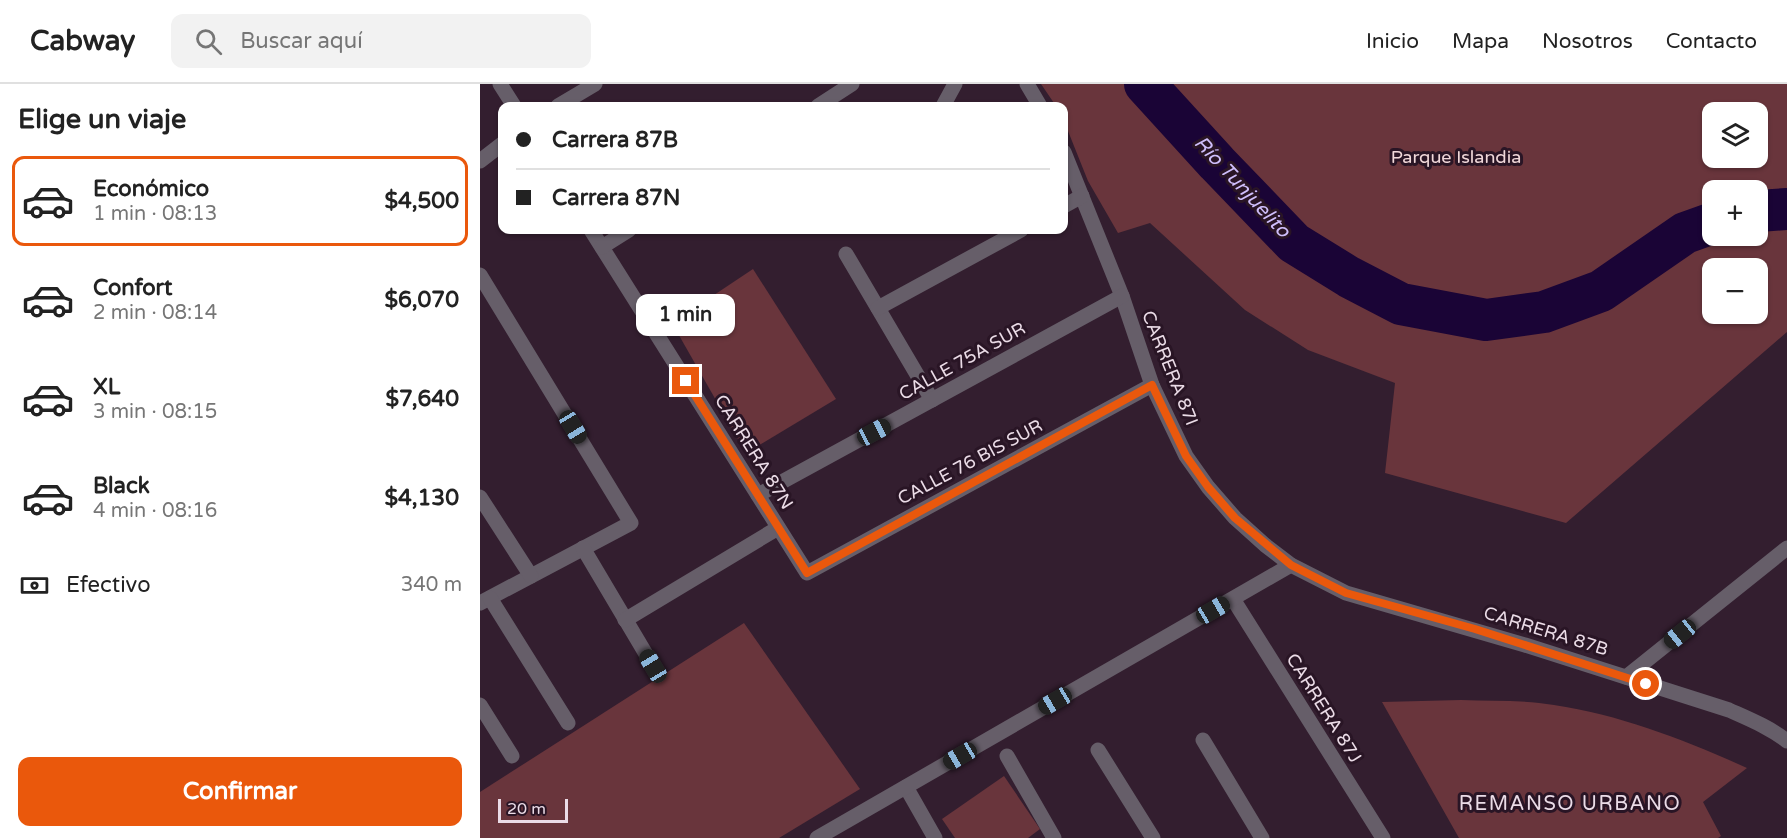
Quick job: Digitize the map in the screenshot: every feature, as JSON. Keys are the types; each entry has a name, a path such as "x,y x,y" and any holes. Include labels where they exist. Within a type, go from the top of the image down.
{"street":[{"path":"500,84 511,102"},
{"path":"565,102 595,84"},
{"path":"824,102 852,84"},
{"path":"945,102 956,84"},
{"path":"1027,84 1038,102"},
{"path":"480,161 498,147"},
{"name":"CARRERA 87I","path":"1068,162 1122,296 1152,385 1186,456 1208,487 1235,518 1291,565"},
{"path":"1068,204 1082,196"},
{"name":"CARRERA 87N","path":"594,234 807,573"},
{"path":"602,247 623,234"},
{"path":"878,308 1014,234"},
{"path":"846,255 932,400"},
{"path":"480,274 631,522 485,601 568,723"},
{"name":"CALLE 75A SUR","path":"758,495 1122,296"},
{"name":"CALLE 76 BIS SUR","path":"807,573 1152,385"},
{"path":"480,497 531,576"},
{"path":"625,620 778,528"},
{"path":"583,548 653,666"},
{"path":"1626,677 1787,548"},
{"path":"817,838 1291,565"},
{"name":"CARRERA 87B","path":"1291,565 1346,593 1475,629 1729,710 1754,720 1787,741"},
{"name":"CARRERA 87J","path":"1233,598 1383,838"},
{"path":"480,705 512,756"},
{"path":"1203,740 1262,838"},
{"path":"1098,750 1153,838"},
{"path":"1007,756 1054,838"},
{"path":"906,787 935,838"}],"green space":[{"name":"Parque Islandia","path":"1041,84 1787,84 1787,332 1566,523 1385,473 1395,383 1308,350 1245,310 1150,223 1118,233 1088,181 1068,131 1068,102 1053,102"},
{"path":"753,269 836,399 746,453 672,323"},
{"path":"744,623 860,789 779,838 480,838 480,792"},
{"path":"1520,701 1579,709 1676,738 1747,768 1703,802 1721,836 1718,838 1459,838 1382,702"},
{"path":"1004,776 1040,829 1028,838 955,838 942,819"}],"waterway":[{"name":"Río Tunjuelito","path":"1145,84 1294,243 1349,277 1401,304 1486,320 1544,312 1601,291 1685,233 1702,227"},
{"name":"Río Tunjuelito","path":"1768,210 1787,209"}],"district":[{"name":"REMANSO URBANO","path":"1570,804"}],"route":[{"path":"686,381 807,573 1152,385 1186,456 1208,487 1235,518 1291,565 1346,593 1475,629 1646,684"}]}
